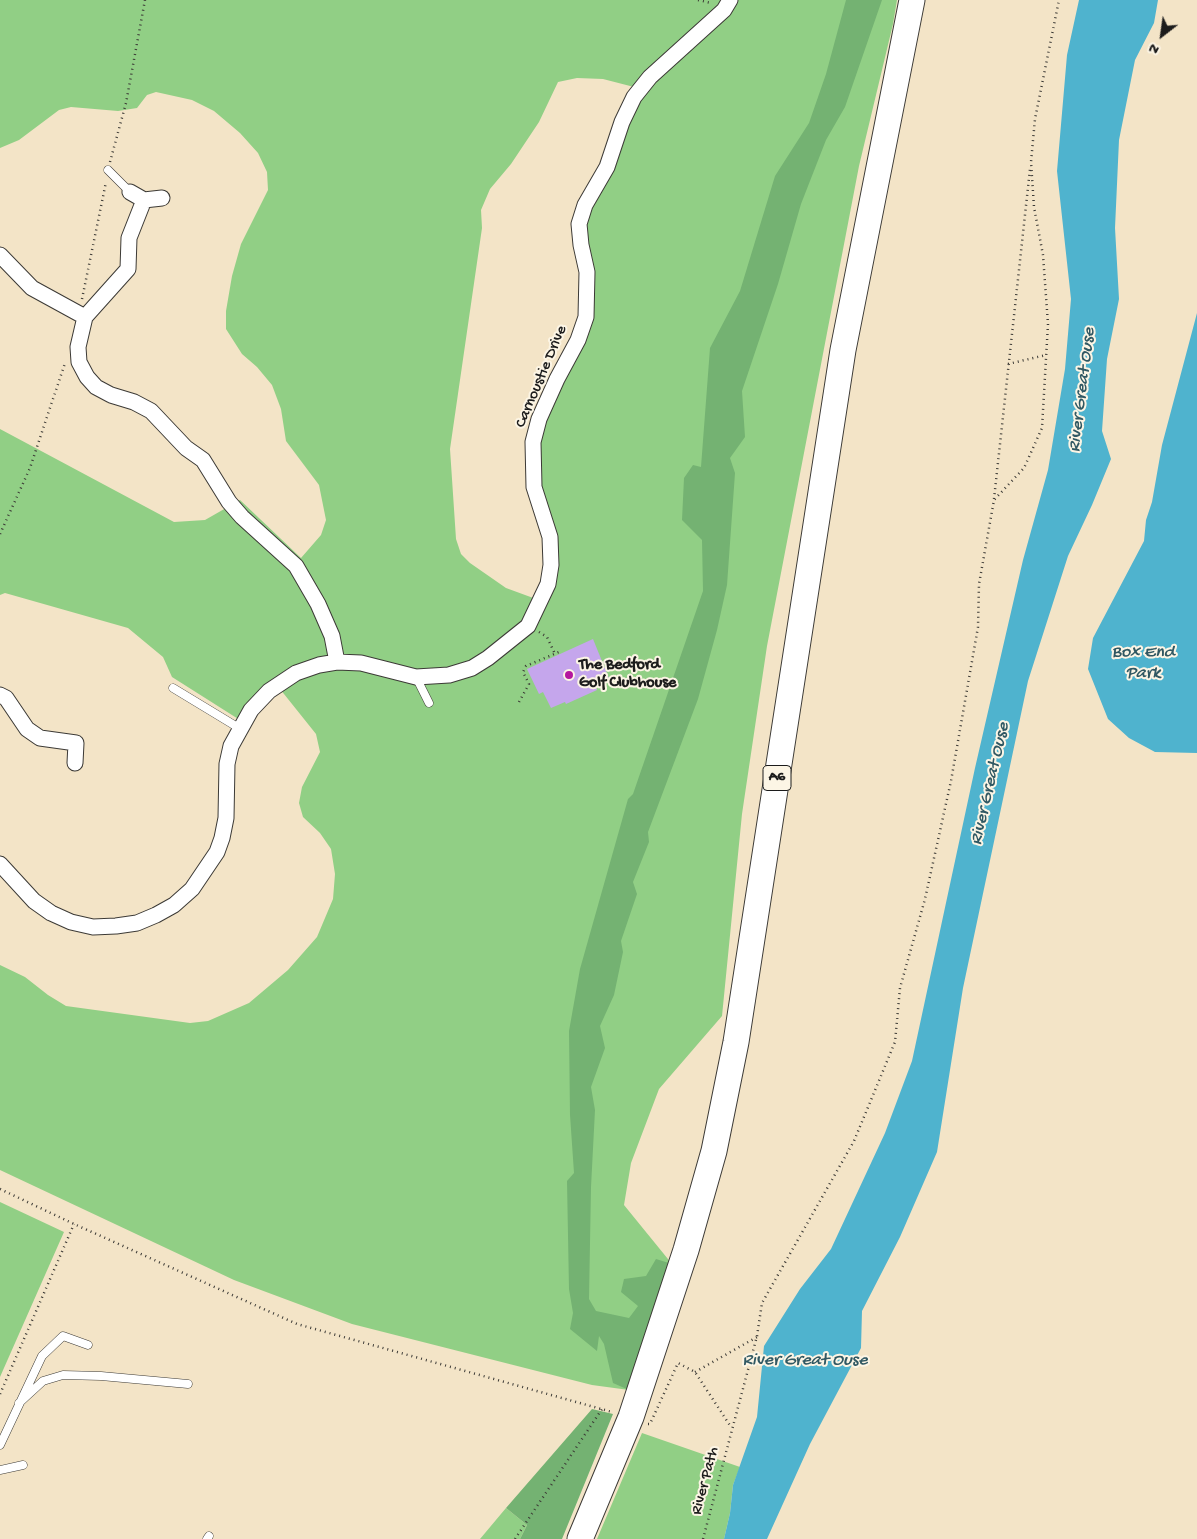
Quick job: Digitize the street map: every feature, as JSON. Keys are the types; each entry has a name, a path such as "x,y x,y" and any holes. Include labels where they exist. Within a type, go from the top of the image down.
{"highway":[{"name":"A6","path":"580,1539 631,1416 686,1250 714,1151 739,1022 843,350 912,0"}],"street":[{"name":"Carnoustie Drive","path":"0,864 34,901 51,913 71,922 92,927 116,926 137,923 156,915 174,905 192,889 206,871 217,852 226,818 227,764 239,728 251,710 269,691 296,673 319,665 337,662 361,664 416,677 449,675 472,668 512,640 528,626 548,584 551,565 550,537 534,487 534,442 539,419 578,340 586,317 587,272 579,224 585,205 607,167 622,122 634,97 650,77 724,10 730,0"},
{"path":"130,192 144,200 162,198"},
{"path":"144,200 129,238 128,269 82,315 78,347 79,362 87,377 96,387 151,411 186,448 203,460 229,502 242,518 296,566 318,604 332,636 337,662"},
{"path":"0,255 32,288 82,315"},
{"path":"0,695 6,698 26,729 40,738 76,743 75,763"}],"lane":[{"path":"108,170 130,192"},
{"path":"416,677 429,703"},
{"path":"173,688 239,728"},
{"path":"0,1445 42,1356 63,1336 88,1345"},
{"path":"19,1403 43,1381 62,1375 101,1376 188,1384"},
{"path":"0,1470 23,1465"}],"path":[{"path":"82,315 108,170 126,103 144,0"},
{"path":"994,500 1024,468 1042,428 1048,324 1043,255 1034,207 1031,162 1035,119 1060,0"},
{"name":"River Path","path":"703,1539 757,1336 762,1303 854,1141 895,1042 900,988 926,899 951,781 978,628 979,584 994,500 1031,162"},
{"path":"1008,364 1046,355"},
{"path":"0,534 30,468 67,356"},
{"path":"519,702 529,684 523,672 526,666 557,653 547,637 528,626"},
{"path":"0,1189 297,1324 631,1416 650,1424 678,1363 695,1372 732,1428"},
{"path":"0,1394 74,1224"},
{"path":"695,1372 757,1336"},
{"path":"515,1539 602,1409"}],"green space":[{"path":"0,0 897,0 859,166 767,646 742,814 722,1016 659,1089 631,1163 624,1205 672,1264 629,1390 592,1385 352,1324 234,1280 0,1170 0,965 25,977 66,1006 190,1023 208,1021 249,1003 288,970 317,937 333,899 335,874 331,849 320,833 303,817 299,803 302,787 320,752 316,734 280,689 243,722 172,677 163,657 128,628 5,593 0,595 0,429 174,522 205,520 240,500 301,558 321,535 326,520 319,485 286,441 281,409 272,385 257,367 242,354 226,329 226,311 232,276 241,244 268,190 267,172 258,153 240,133 214,111 192,100 156,92 147,95 137,108 118,111 71,107 59,110 19,140 0,148","holes":["577,78 603,79 634,87 574,233 582,275 578,325 527,471 542,538 545,562 536,599 506,588 470,563 461,554 456,539 450,449 482,228 481,210 490,189 511,164 539,122 558,82"]},
{"path":"846,0 882,0 845,107 826,140 801,204 778,284 742,391 745,437 730,458 735,473 727,585 717,630 698,699 648,832 649,842 633,882 637,894 621,941 623,952 614,995 600,1026 605,1048 591,1087 595,1110 591,1187 589,1299 596,1311 629,1318 638,1306 621,1292 624,1279 646,1276 656,1259 672,1264 629,1390 613,1383 604,1344 599,1336 597,1351 570,1329 573,1313 569,1289 567,1181 574,1173 570,1115 569,1031 580,969 628,799 633,794 703,591 702,540 682,520 684,478 693,465 701,467 710,348 740,291 775,176 809,123 826,74"},
{"path":"0,1202 64,1232 0,1377"},
{"path":"592,1409 613,1414 562,1539 520,1539 527,1525 506,1508"},
{"path":"642,1433 740,1467 733,1485 730,1513 724,1539 597,1539"},
{"path":"506,1508 527,1525 520,1539 480,1539"}],"water":[{"name":"River Great Ouse","path":"1079,0 1158,0 1154,23 1135,60 1119,140 1115,228 1119,299 1107,359 1102,431 1111,459 1068,556 1028,681 963,988 937,1152 900,1237 862,1311 861,1348 810,1444 767,1539 724,1539 730,1513 733,1485 757,1417 764,1346 800,1289 831,1249 885,1133 912,1061 975,768 1023,560 1048,470 1065,369 1071,299 1057,171 1067,55"},
{"name":"Box End Park","path":"1197,313 1197,753 1155,752 1129,738 1108,719 1088,669 1093,638 1144,541 1146,520 1152,502 1162,445"}],"building":[{"name":"The Bedford Golf Clubhouse","path":"593,639 610,681 596,687 597,690 566,704 565,702 551,708 543,692 539,694 527,669"}],"place":[{"name":"The Bedford Golf Clubhouse","path":"569,675"}]}
